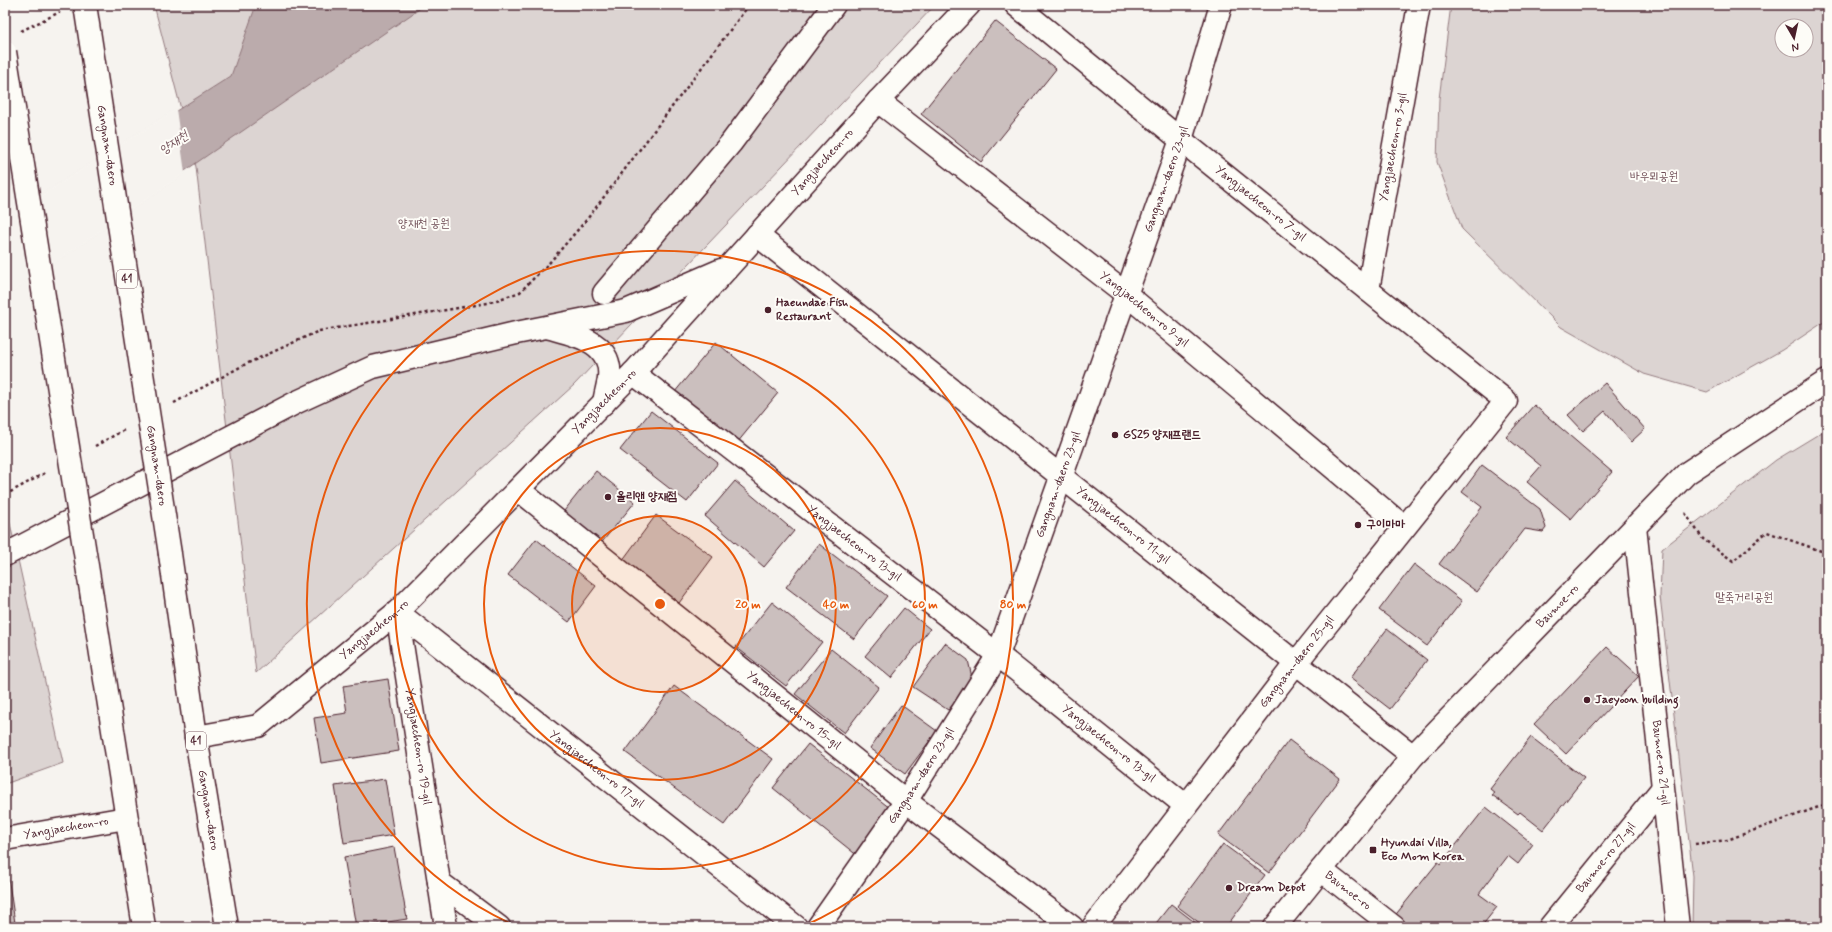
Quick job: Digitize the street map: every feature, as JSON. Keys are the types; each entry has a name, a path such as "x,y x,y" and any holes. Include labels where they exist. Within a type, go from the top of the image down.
{"street":[{"path":"604,293 731,143 834,5"},
{"name":"Yangjaecheon-ro","path":"196,737 258,726 396,612 633,373 878,101 969,5"},
{"name":"Yangjaecheon-ro 7-gil","path":"1016,5 1180,140 1506,401"},
{"name":"Gangnam-daero 23-gil","path":"818,927 906,801 998,655 1180,140 1220,5"},
{"name":"Yangjaecheon-ro 3-gil","path":"1368,290 1419,5"},
{"name":"Gangnam-daero","path":"75,7 170,554 196,737 227,927"},
{"path":"5,52 144,927"},
{"name":"Yangjaecheon-ro 9-gil","path":"878,101 1126,294 1404,526"},
{"name":"Yangjaecheon-ro 11-gil","path":"757,235 1413,756"},
{"path":"5,555 296,402 373,367 545,327 626,311 666,295 729,266"},
{"path":"545,327 586,338 599,348 607,360 609,377 604,403"},
{"name":"Yangjaecheon-ro 13-gil","path":"633,373 998,655 1186,806"},
{"name":"Baumoe-ro","path":"1275,927 1413,756 1687,473 1827,381"},
{"name":"Gangnam-daero 25-gil","path":"1093,927 1296,663 1404,526 1506,401"},
{"name":"Yangjaecheon-ro 15-gil","path":"518,490 906,801 1072,927"},
{"name":"Baumoe-ro 21-gil","path":"1635,527 1678,927"},
{"name":"Yangjaecheon-ro 19-gil","path":"396,612 446,927"},
{"name":"Yangjaecheon-ro 17-gil","path":"396,612 796,927"},
{"name":"Baumoe-ro 27-gil","path":"1550,927 1662,789"},
{"name":"Yangjaecheon-ro","path":"5,839 126,818"},
{"name":"Baumoe-ro","path":"1321,870 1394,927"},
{"path":"439,882 499,927"}],"path":[{"path":"169,406 244,365 319,331 488,303 520,292 550,262 588,218 749,5"},
{"path":"18,32 75,7"},
{"path":"94,447 128,428"},
{"path":"5,495 46,473"},
{"path":"1669,492 1703,539 1733,561 1767,532 1827,553"},
{"path":"1669,847 1727,840 1827,804"}],"green space":[{"name":"양재천 공원","path":"154,5 935,5 574,385 256,673 196,167"},
{"name":"바우뫼공원","path":"1451,5 1827,5 1827,320 1782,350 1707,392 1644,374 1561,327 1462,229 1437,162 1439,99"},
{"name":"말죽거리공원","path":"1827,429 1827,927 1692,927 1693,876 1660,596 1662,549 1776,460"},
{"path":"5,501 63,763 5,784"}],"water":[{"name":"양재천","path":"258,5 425,5 5,295 5,220 231,76 255,8"}],"pier":[{"path":"176,109 185,173 5,297 5,218"}],"building":[{"path":"995,21 1056,69 981,162 921,114"},
{"path":"716,342 778,393 737,443 674,393"},
{"path":"1605,383 1645,429 1631,442 1605,411 1583,431 1568,415"},
{"path":"1534,405 1612,472 1571,519 1527,482 1541,466 1506,437"},
{"path":"651,411 718,463 687,502 620,450"},
{"path":"1482,465 1540,509 1546,528 1543,532 1525,529 1477,592 1439,564 1482,507 1462,492"},
{"path":"596,471 635,502 598,547 560,516"},
{"path":"735,481 794,531 764,567 705,516"},
{"path":"656,515 713,557 679,603 622,561"},
{"path":"536,539 596,586 569,622 508,575"},
{"path":"819,544 887,596 854,639 786,587"},
{"path":"1414,564 1462,601 1427,646 1379,610"},
{"path":"772,602 822,642 786,686 736,647"},
{"path":"904,608 930,629 891,678 865,656"},
{"path":"1387,629 1427,660 1390,709 1350,678"},
{"path":"945,643 968,660 973,682 948,710 913,687"},
{"name":"Jaeyoon building","path":"1607,647 1639,676 1566,754 1534,724"},
{"path":"831,649 879,687 844,733 795,694"},
{"path":"388,679 399,751 321,763 314,718 347,713 343,686"},
{"path":"674,686 773,759 724,825 625,752"},
{"path":"901,705 937,731 905,774 870,748"},
{"path":"1531,737 1584,778 1543,830 1520,812 1518,814 1492,795 1495,793 1490,789"},
{"path":"1289,740 1340,779 1269,873 1218,835"},
{"path":"808,744 895,812 859,857 773,788"},
{"path":"385,779 394,835 344,843 335,786"},
{"path":"1486,807 1533,844 1518,864 1508,856 1479,894 1497,907 1481,927 1405,927 1393,918 1438,862 1441,864"},
{"path":"1223,844 1265,875 1226,927 1205,927 1177,906"},
{"path":"394,847 407,919 356,927 344,857"},
{"path":"5,856 15,923 5,925"},
{"path":"1171,904 1201,927 1153,927"}],"place":[{"name":"Haeundae Fish Restaurant","path":"768,310"},
{"name":"GS25 양재프랜드","path":"1115,435"},
{"name":"올리앤 양재점","path":"608,497"},
{"name":"구이마마","path":"1358,525"},
{"name":"Jaeyoon building","path":"1587,700"},
{"name":"Hyundai Villa, Eco Mom Korea","path":"1373,850"},
{"name":"Dream Depot","path":"1229,888"}]}
